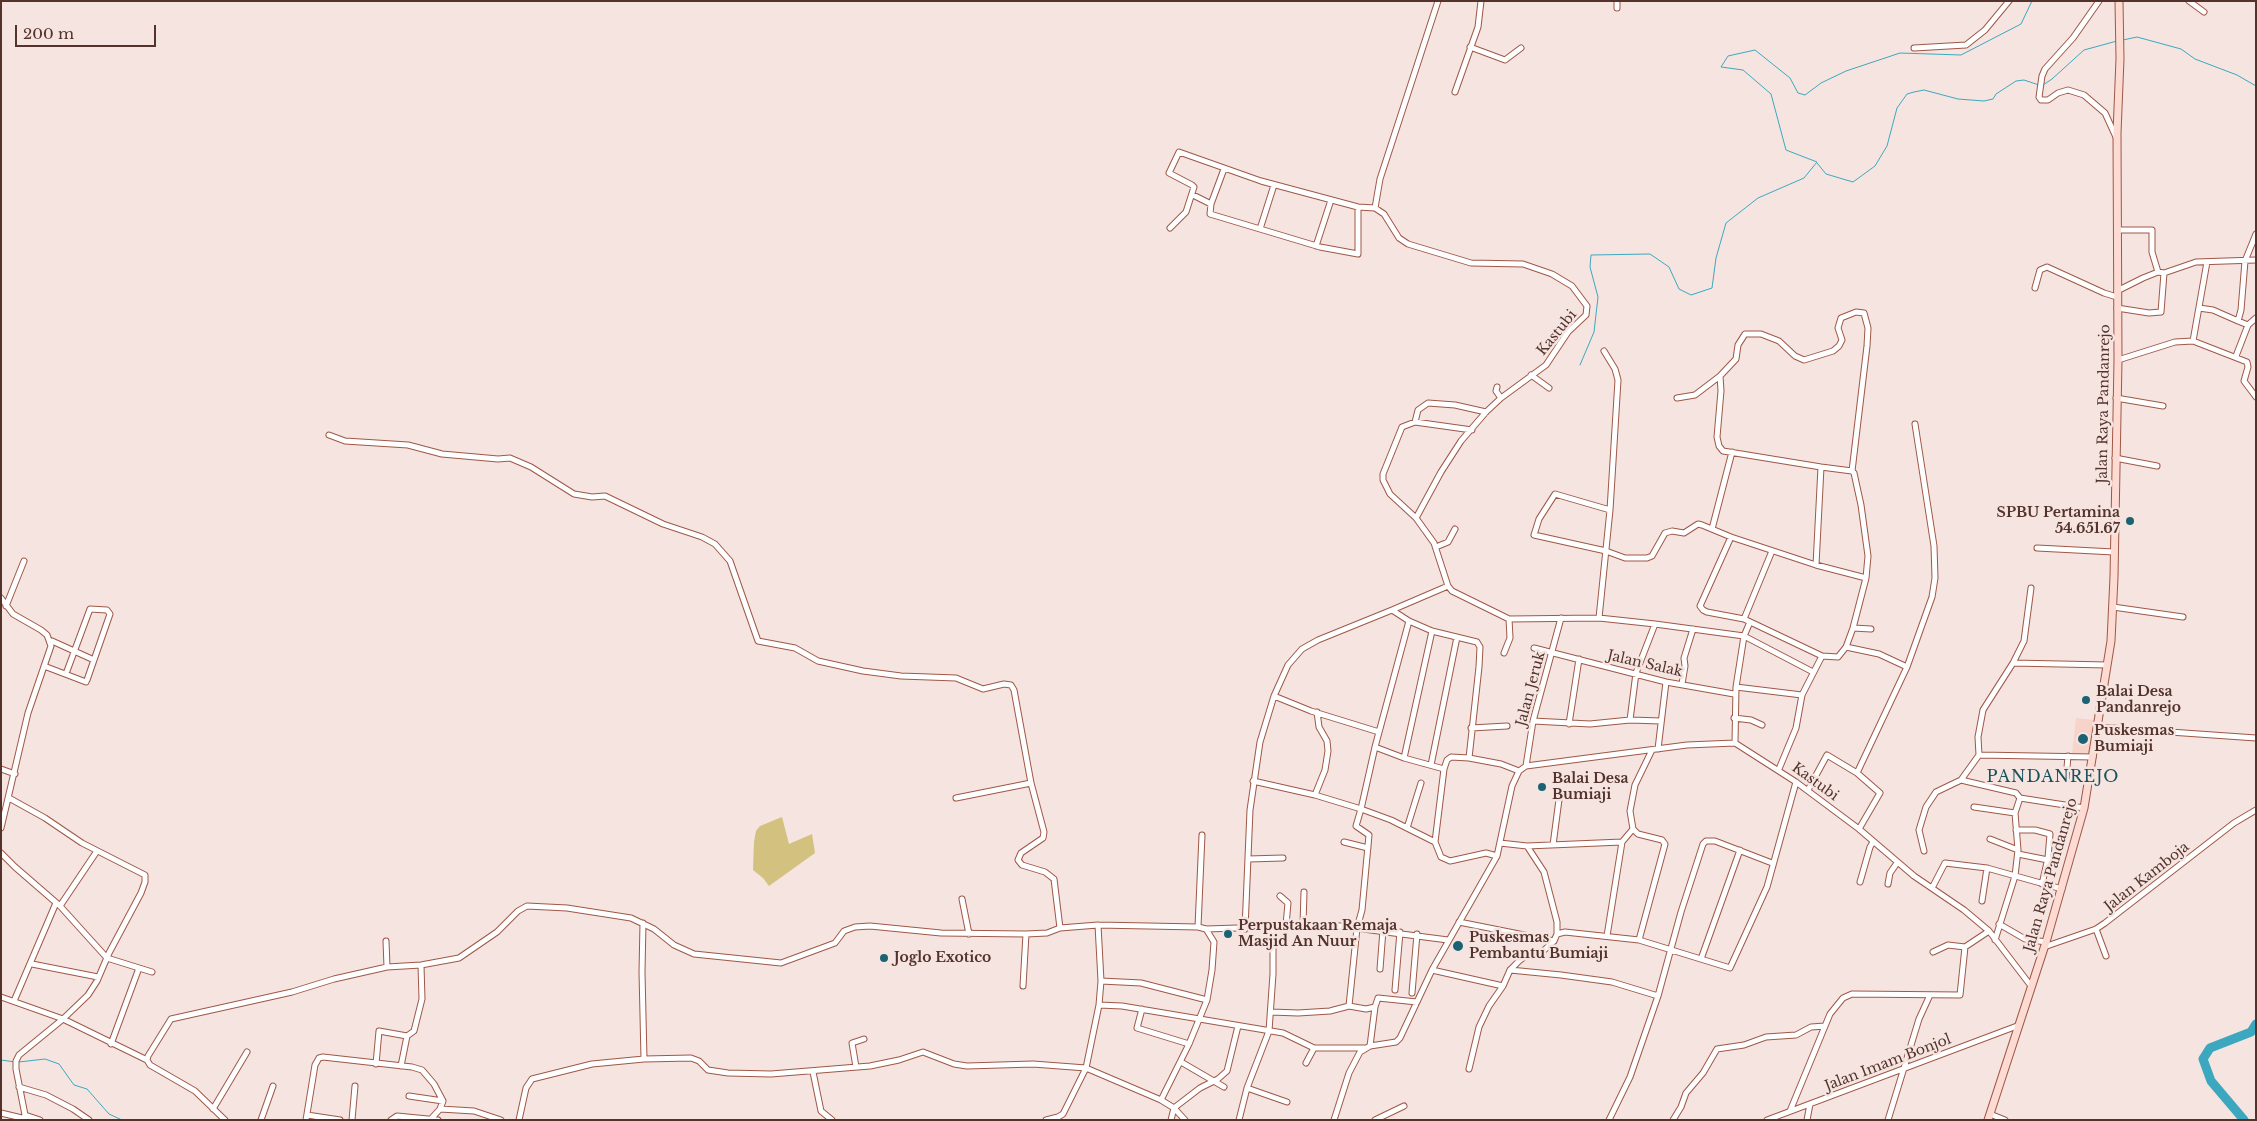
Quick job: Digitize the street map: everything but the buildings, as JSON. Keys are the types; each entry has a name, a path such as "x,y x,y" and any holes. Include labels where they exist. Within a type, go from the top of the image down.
{"main road":[{"name":"Jalan Raya Pandanrejo","path":"1989,1117 2062,890 2084,808 2107,665 2113,607 2118,360 2117,138 2120,59 2119,1"}],"street":[{"path":"1170,228 1186,212 1193,195 1193,185 1169,173 1179,152 1274,185 1358,207 1375,208 1380,178 1438,1"},
{"path":"1456,92 1478,27 1481,1"},
{"path":"1617,1 1618,8"},
{"path":"1914,48 1966,45 1985,30 2009,1"},
{"path":"2099,1 2073,38 2045,69 2040,83 2040,93 2042,100 2048,100 2063,90 2084,95 2105,113 2117,138"},
{"path":"2189,1 2204,12"},
{"path":"1470,47 1505,60 1521,48"},
{"path":"1224,169 1212,204 1211,214 1316,246 1348,254 1358,254 1358,207"},
{"path":"1260,229 1274,185"},
{"path":"1193,195 1212,204"},
{"path":"1316,246 1331,200"},
{"name":"Kastubi","path":"1375,208 1384,214 1399,238 1408,244 1468,262 1523,264 1552,274 1572,286 1583,298 1587,306 1587,312 1559,343 1546,365 1501,398 1461,441 1441,472 1416,518"},
{"path":"2117,230 2152,230 2152,252 2161,273 2161,312 2149,313 2118,308"},
{"path":"2238,321 2243,295 2245,261 2256,234"},
{"path":"2035,288 2040,270 2047,267 2104,293 2117,294 2130,283 2196,262 2256,260"},
{"path":"2193,341 2207,262"},
{"path":"2199,308 2213,310 2248,325"},
{"path":"1677,398 1695,395 1720,376 1736,359 1738,345 1745,334 1761,334 1779,340 1795,356 1804,360 1833,351 1839,346 1842,340 1838,328 1840,318 1856,312 1864,313 1868,328 1867,346 1852,471"},
{"path":"2236,356 2248,325 2256,318"},
{"path":"2118,360 2175,342 2193,341 2244,359 2249,364 2244,381 2256,397"},
{"path":"1599,618 1610,510 1618,380 1615,369 1604,351"},
{"path":"1531,375 1549,388"},
{"path":"1720,376 1721,391 1717,437 1720,448 1732,452 1821,468 1852,471 1856,475 1868,556 1866,578 1854,628 1846,647 1838,657 1822,656 1744,619 1707,612 1701,609 1700,606 1731,537"},
{"path":"1497,387 1496,391 1501,398"},
{"path":"2116,398 2163,406"},
{"path":"1416,422 1418,410 1428,404 1455,405 1486,412"},
{"path":"1472,430 1416,422 1402,427 1383,480 1390,494 1416,518 1436,547 1448,586 1452,591 1510,618 1599,618 1744,636 1813,672"},
{"path":"1857,773 1906,667 1932,597 1936,563 1915,424"},
{"path":"329,435 345,441 408,445 442,454 498,459 510,458 531,467 574,494 592,497 605,496 663,524 702,537 715,544 730,560 758,641 795,648 818,661 863,671 901,676 956,678 983,689 1004,684 1011,685 1014,690 1030,783 1044,832 1039,842 1019,855 1018,860 1022,865 1045,872 1054,879 1060,928"},
{"path":"1712,529 1732,452"},
{"path":"2115,458 2157,466"},
{"path":"1816,565 1821,468"},
{"path":"1610,510 1555,494 1539,519 1534,535 1606,551 1625,558 1650,557 1663,536 1669,531 1684,533 1698,524 1772,551 1866,578"},
{"path":"1436,547 1448,542 1455,529"},
{"path":"2037,548 2114,552"},
{"path":"1744,619 1772,551"},
{"path":"6,606 24,561"},
{"path":"1245,929 1253,781 1260,742 1274,696 1288,665 1302,649 1318,640 1448,586"},
{"path":"1924,851 1918,830 1922,815 1930,797 1941,789 1961,780 1979,755 1978,737 1983,710 2013,663 2024,641 2031,588"},
{"path":"1,598 13,614 47,635 50,646 26,722 1,828"},
{"path":"2113,607 2183,617"},
{"path":"44,666 86,681 110,614 107,610 90,609 67,671"},
{"path":"1392,610 1410,622 1432,631 1477,642 1480,647 1469,758"},
{"path":"1504,653 1510,638 1510,618"},
{"name":"Jalan Jeruk","path":"1526,766 1533,721 1561,618"},
{"path":"1349,1006 1368,848 1368,832 1356,826 1374,747 1410,622"},
{"path":"1099,1005 1142,1009 1284,1033 1314,1048 1368,1047 1399,1040 1432,970 1497,856 1508,803 1519,771 1526,766 1688,745 1735,743 1734,694 1744,636 1750,622"},
{"path":"1630,720 1636,674 1655,624"},
{"path":"1854,628 1871,629"},
{"path":"1682,684 1685,666 1684,658 1693,629"},
{"path":"1404,758 1432,631"},
{"path":"1431,765 1457,638"},
{"path":"52,642 94,660"},
{"path":"1846,647 1879,654 1906,667"},
{"name":"Jalan Salak","path":"1534,648 1666,682 1734,694"},
{"path":"1779,770 1796,728 1802,695 1822,656"},
{"path":"1569,724 1579,659"},
{"path":"2013,663 2107,665"},
{"path":"1638,940 1665,844 1662,840 1638,834 1633,829 1630,811 1635,785 1655,750 1666,682"},
{"path":"1736,688 1802,695"},
{"path":"1274,696 1379,732"},
{"path":"1315,795 1325,770 1328,751 1326,737 1318,724 1317,712"},
{"path":"1734,718 1751,720 1762,725"},
{"path":"1533,721 1569,724 1630,720 1661,721"},
{"path":"1471,728 1507,726"},
{"path":"2098,726 2256,738"},
{"name":"Kastubi","path":"1735,743 1808,790 1859,829 1897,862 1964,910 1989,932 2032,986"},
{"path":"1374,747 1444,769"},
{"path":"1808,790 1827,755 1857,773 1880,793 1859,829"},
{"path":"1979,755 2093,757"},
{"path":"2066,779 2068,756"},
{"path":"1497,856 1486,853 1450,861 1441,857 1435,842 1444,769 1450,758 1469,758 1501,764 1519,771"},
{"path":"1,769 15,774"},
{"path":"1961,780 2016,793 2020,798 2084,808"},
{"path":"1253,781 1315,795 1361,809 1391,820 1435,842"},
{"path":"1556,934 1565,932 1638,940 1726,968 1732,967 1764,894 1796,782"},
{"path":"956,798 1030,783"},
{"path":"1407,828 1421,783"},
{"path":"1553,845 1560,792"},
{"path":"9,798 97,851 144,873 146,878 138,899 88,995 63,1019 18,1055 16,1069 25,1118"},
{"path":"1995,940 2015,876 2018,852 2015,813 2020,798"},
{"path":"1974,807 2015,813"},
{"name":"Jalan Kamboja","path":"2045,945 2096,929 2234,823 2256,810"},
{"path":"1607,936 1622,842 1633,829"},
{"path":"2016,830 2035,830 2050,834 2048,860 2042,884"},
{"path":"1198,927 1202,835"},
{"path":"1990,839 2018,852 2048,860"},
{"path":"1609,1120 1630,1077 1658,996 1669,950 1703,844 1710,840 1772,863"},
{"path":"1344,842 1368,848"},
{"path":"1500,843 1527,846 1622,842"},
{"path":"1860,882 1873,842"},
{"path":"1470,1069 1479,1027 1488,1006 1503,986 1510,970 1527,955 1541,953 1554,941 1556,934 1555,909 1544,872 1527,846"},
{"path":"1701,960 1740,850"},
{"path":"14,1001 58,905 97,851"},
{"path":"1,853 58,905 107,958 152,972"},
{"path":"1248,859 1283,858"},
{"path":"1888,884 1890,872 1897,862"},
{"path":"1932,888 1942,867 1946,863 1987,868 2062,890"},
{"path":"1982,901 1987,868"},
{"path":"1303,924 1304,892"},
{"path":"1280,896 1288,903 1286,925"},
{"path":"962,899 969,934"},
{"path":"147,1060 171,1019 387,968 421,966 459,958 497,932 518,911 527,906 586,910 631,918 643,923 674,945 694,954 782,963 835,943 844,931 855,927 870,926 969,934 1026,934 1047,933 1060,928 1098,925 1245,929 1303,924 1332,924 1417,934 1448,940"},
{"path":"1459,922 1554,941"},
{"path":"643,923 644,1059"},
{"path":"2000,924 2025,939 2045,945"},
{"path":"1046,1120 1063,1114 1086,1068 1099,1005 1098,925"},
{"path":"1239,1120 1247,1088 1269,1031 1273,926"},
{"path":"1161,1100 1190,1044 1207,1000 1214,942 1206,929"},
{"path":"2096,929 2106,956"},
{"path":"1380,969 1383,930"},
{"path":"1395,990 1400,932"},
{"path":"1933,952 1948,945 1965,947 1989,932"},
{"path":"1023,986 1026,934"},
{"path":"1412,993 1417,934"},
{"path":"386,940 387,968"},
{"path":"1790,1111 1832,1010 1848,994 1960,995 1965,947"},
{"path":"32,964 98,977"},
{"path":"376,1064 379,1031 407,1036 413,1033 420,1014 422,1000 421,966"},
{"path":"111,1044 139,968"},
{"path":"1432,970 1503,986"},
{"path":"1510,970 1612,982 1658,996"},
{"path":"1100,981 1141,983 1207,1000"},
{"path":"1888,1120 1920,1019 1930,995"},
{"path":"1,997 63,1019 147,1060 153,1066 194,1091 225,1120"},
{"path":"1334,1120 1353,1062 1360,1052 1368,1047 1375,1007 1379,998 1417,1002"},
{"path":"1271,1012 1298,1013 1349,1006 1375,1007"},
{"path":"1142,1009 1137,1028 1190,1044"},
{"path":"1171,1120 1174,1108 1228,1069 1238,1026"},
{"path":"1673,1120 1681,1107 1686,1093 1703,1073 1717,1049 1744,1045 1766,1037 1796,1035 1811,1027 1825,1026"},
{"name":"Jalan Imam Bonjol","path":"1766,1120 2018,1026"},
{"path":"401,1066 407,1036"},
{"path":"856,1067 852,1043 864,1039"},
{"path":"1306,1063 1314,1048"},
{"path":"213,1109 247,1052"},
{"path":"519,1120 526,1088 532,1079 592,1064 644,1059 691,1058 708,1070 728,1074 771,1074 856,1067 899,1060 923,1052 954,1064 967,1066 1033,1064 1086,1068 1161,1100 1174,1108 1185,1120"},
{"path":"340,1120 306,1117 315,1065 318,1058 401,1066 422,1070 434,1084 442,1101 440,1109 430,1119"},
{"path":"1181,1062 1212,1082 1224,1087"},
{"path":"813,1072 822,1120"},
{"path":"261,1120 273,1086"},
{"path":"352,1120 355,1086"},
{"path":"19,1087 46,1095 74,1109 89,1120"},
{"path":"1247,1088 1287,1102"},
{"path":"409,1096 442,1101"},
{"path":"1807,1120 1810,1104"},
{"path":"1376,1120 1404,1106"},
{"path":"440,1109 474,1111 502,1120"},
{"path":"821,1111 832,1120"},
{"path":"1,1113 40,1120"},
{"path":"391,1120 397,1116 438,1120"},
{"path":"1989,1117 2004,1120"}],"shaded area":[{"name":"Puskesmas Bumiaji","path":"2076,718 2094,720 2089,755 2072,754"},
{"path":"782,817 789,844 812,834 815,853 769,886 753,870 756,831 760,826"}],"waterway":[{"path":"1580,365 1594,332 1598,297 1590,267 1591,255 1650,254 1669,267 1679,289 1691,295 1712,288 1716,258 1726,223 1758,198 1804,178 1817,162 1786,150 1771,94 1743,70 1721,67 1728,56 1755,50 1790,78 1798,93 1805,95 1821,83 1846,71 1900,53 1961,55 2021,24 2032,1"},
{"path":"2123,40 2137,37 2181,49 2195,59 2237,75 2256,86"},
{"path":"2043,85 2084,50 2117,41"},
{"path":"1817,163 1826,174 1853,182 1875,166 1887,146 1897,108 1907,94 1924,90 1958,99 1984,101 1993,99 1996,94 2016,81 2024,80 2039,85"},
{"path":"2244,1120 2211,1081 2203,1059 2210,1048 2251,1032 2256,1024"},
{"path":"19,1062 45,1059 59,1064 74,1085 87,1089 109,1114 122,1120"},
{"path":"1,1060 15,1062"}],"place":[{"name":"SPBU Pertamina 54.651.67","path":"2130,521"},
{"name":"Balai Desa Pandanrejo","path":"2086,700"},
{"name":"Puskesmas Bumiaji","path":"2083,739"},
{"name":"Balai Desa Bumiaji","path":"1542,787"},
{"name":"Perpustakaan Remaja Masjid An Nuur","path":"1228,934"},
{"name":"Puskesmas Pembantu Bumiaji","path":"1458,946"},
{"name":"Joglo Exotico","path":"884,958"}],"district":[{"name":"PANDANREJO","path":"2053,777"}]}
